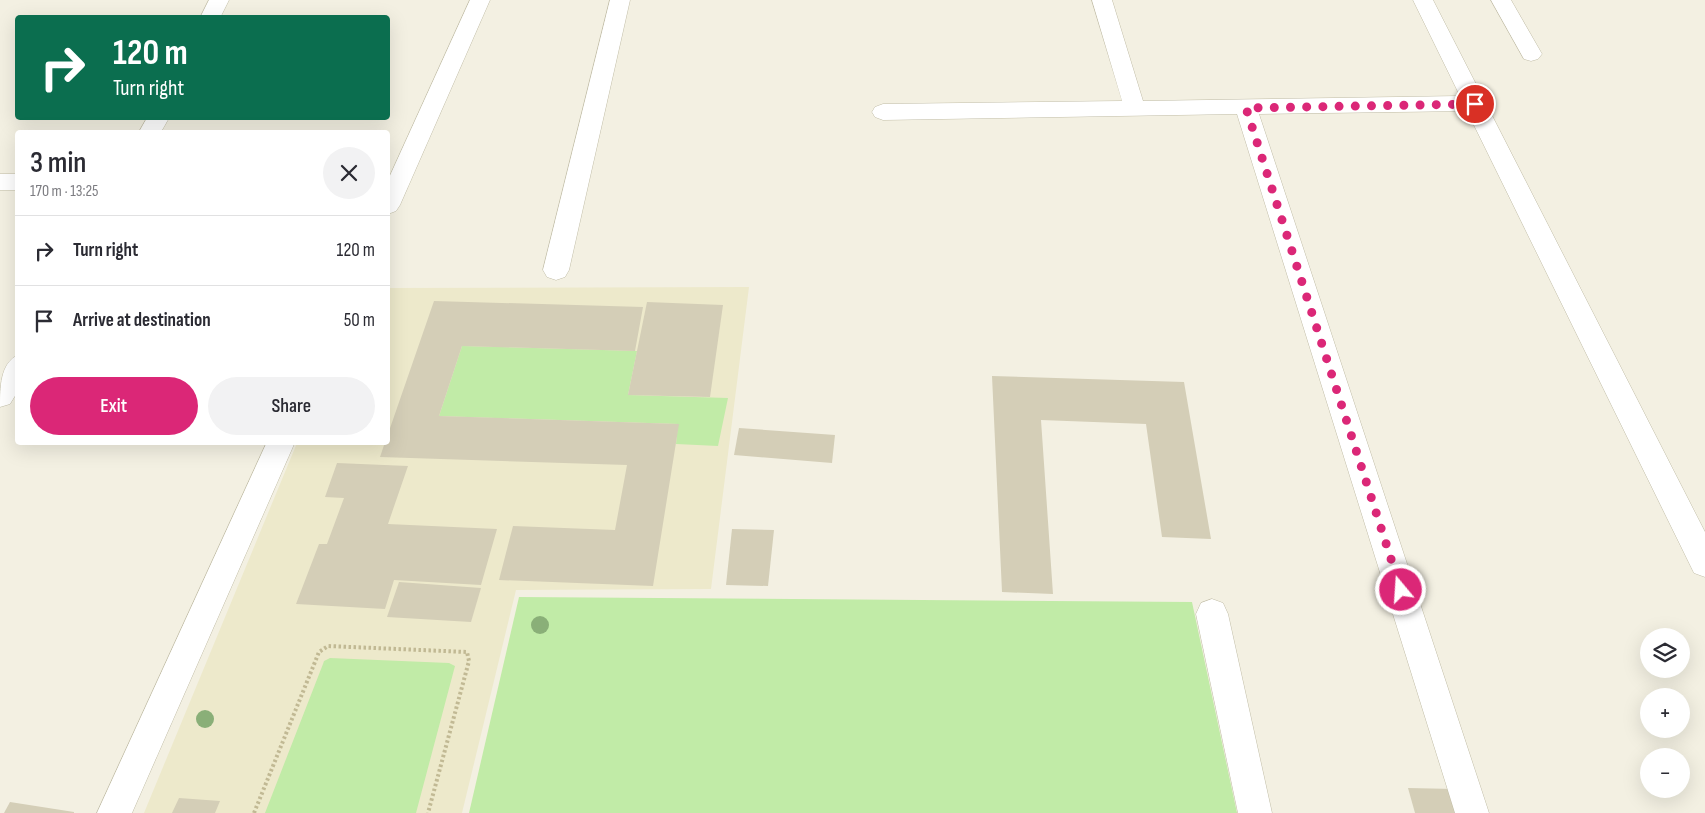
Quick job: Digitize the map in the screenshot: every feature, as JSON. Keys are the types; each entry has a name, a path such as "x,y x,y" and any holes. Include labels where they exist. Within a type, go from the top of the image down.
{"street":[{"path":"212,15 219,0"},
{"path":"390,201 480,0"},
{"path":"556,270 620,0"},
{"path":"1102,0 1135,109"},
{"path":"1423,0 1705,563"},
{"path":"1501,0 1531,54"},
{"path":"883,112 1475,104"},
{"path":"1246,108 1472,813"},
{"path":"0,182 15,182"},
{"path":"0,396 15,371"},
{"path":"114,813 280,445"},
{"path":"1212,614 1255,813"}],"path":[{"path":"254,813 319,652 328,646 467,652 470,661 428,813"}],"shaded area":[{"path":"749,287 711,589 516,590 462,813 144,813 296,445 390,445 390,288"}],"green space":[{"path":"462,346 637,351 628,395 728,398 718,446 676,444 678,424 439,416"},
{"path":"519,597 1192,602 1237,813 469,813"},
{"path":"330,658 449,663 455,666 416,813 265,813 324,661"}],"building":[{"path":"434,301 643,307 635,351 462,346 439,416 679,424 653,586 499,580 513,526 615,530 627,465 380,457 384,445 390,445 390,428"},
{"path":"647,302 723,305 710,397 628,395"},
{"path":"992,376 1184,382 1211,539 1162,537 1146,424 1041,420 1053,594 1002,592"},
{"path":"739,428 835,435 832,463 734,455"},
{"path":"337,463 408,466 388,524 497,529 481,585 394,580 385,609 296,604 319,544 327,544 344,498 325,497"},
{"path":"732,529 774,530 768,586 726,585"},
{"path":"399,582 481,588 471,622 387,617"},
{"path":"1408,788 1455,789 1462,813 1415,813"},
{"path":"179,798 220,801 215,813 172,813"},
{"path":"10,802 74,812 74,813 4,813"}],"route":[{"path":"1401,590 1246,108 1475,104"}]}
